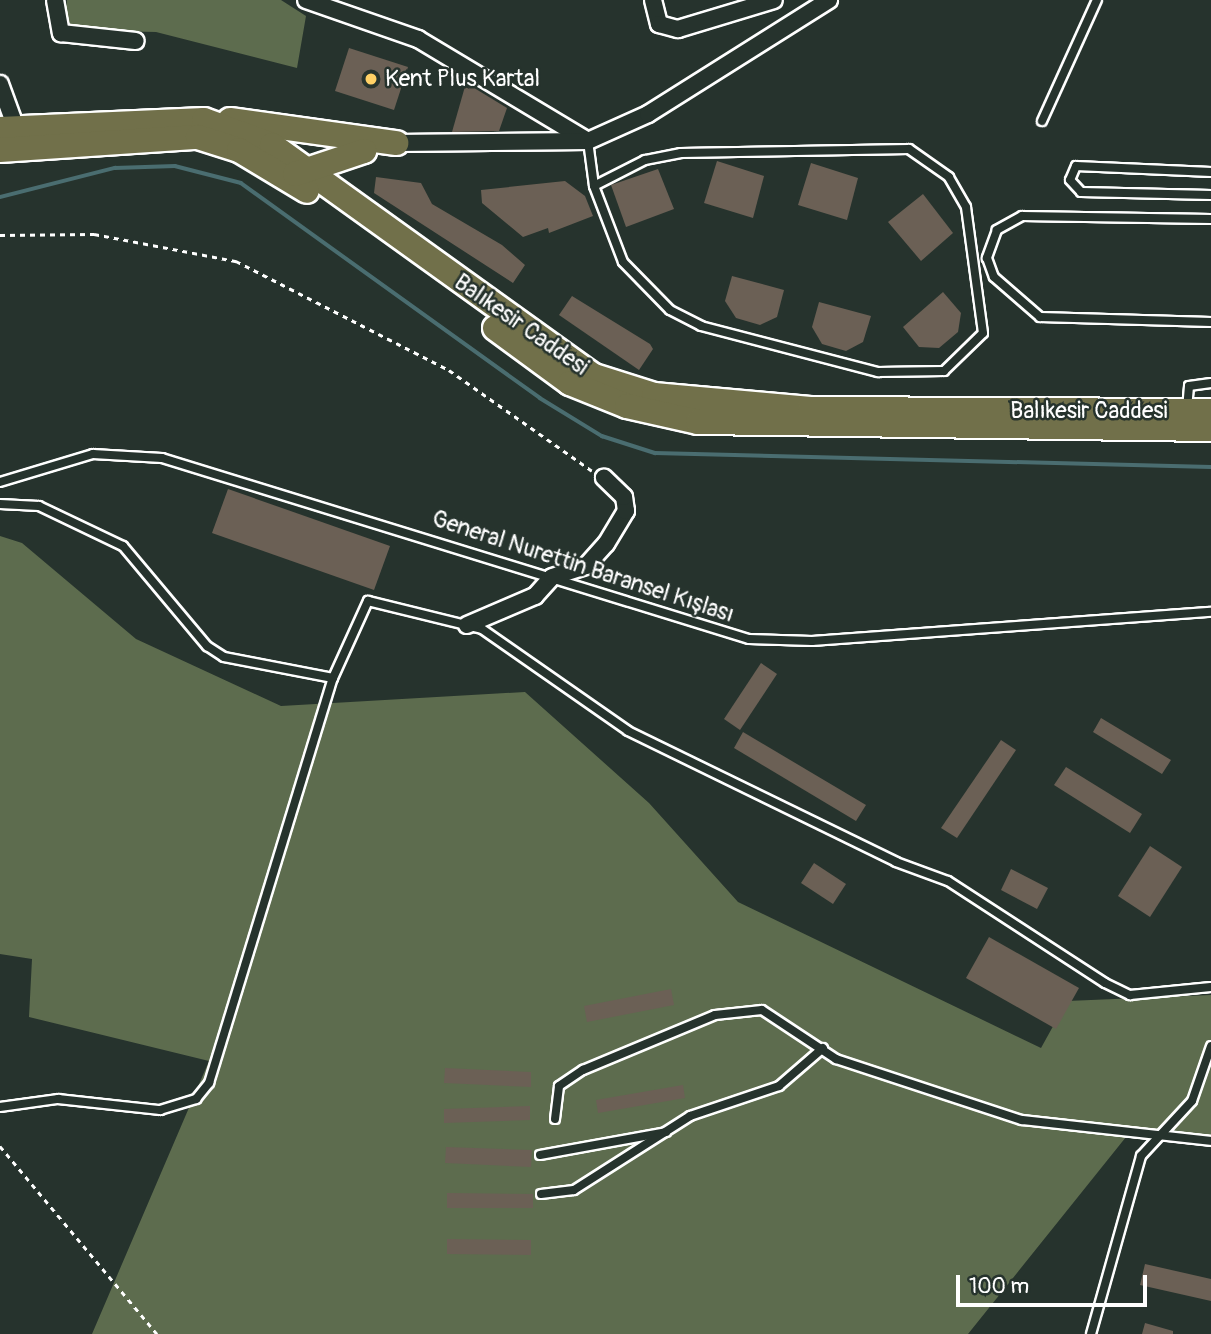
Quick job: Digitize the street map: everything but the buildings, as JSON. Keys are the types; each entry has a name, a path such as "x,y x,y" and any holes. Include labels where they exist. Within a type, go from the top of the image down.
{"main road":[{"name":"Balıkesir Caddesi","path":"8,128 201,129 272,145 301,175 570,383 627,406 698,422 1211,429"},
{"name":"Balıkesir Caddesi","path":"0,150 201,129"},
{"path":"201,129 360,145 396,143"},
{"path":"301,175 360,145"},
{"path":"357,210 344,178 360,145"},
{"name":"Balıkesir Caddesi","path":"301,175 357,210 594,376 654,395 810,409 1199,411"}],"street":[{"path":"55,0 61,33 136,41"},
{"path":"306,0 418,39 589,141"},
{"path":"653,0 659,24 678,29 774,0"},
{"path":"396,143 589,141 648,114 829,0"},
{"path":"0,84 8,128"},
{"path":"467,625 535,596 552,576 586,566 619,529 624,497 604,478"}],"lane":[{"path":"1042,121 1097,0"},
{"path":"589,141 594,186 623,262 670,310 701,326 878,372 944,371 983,333 966,208 949,177 909,149 681,153 645,160 594,186"},
{"path":"1211,172 1076,166 1070,176 1081,192 1211,195"},
{"path":"1211,219 1022,216 997,230 987,258 994,277 1040,317 1211,322"},
{"path":"1199,411 1189,386 1211,383"},
{"name":"General Nurettin Baransel Kışlası","path":"0,482 93,454 140,454 552,576 694,626 768,641 1211,612"},
{"path":"0,504 39,506 123,546 207,646 224,657 333,678"},
{"path":"0,1107 58,1098 160,1110 196,1099 209,1083 333,678 368,601 482,629 628,731 896,862 948,881 1105,983 1142,995 1211,987"},
{"path":"555,1119 559,1086 583,1070 715,1015 762,1010 823,1048 874,1073 1022,1120 1156,1138 1211,1142"},
{"path":"1091,1334 1141,1156 1156,1138 1174,1127 1192,1101 1211,1046"},
{"path":"541,1194 574,1190 690,1116 779,1086 823,1048"},
{"path":"540,1155 669,1131"}],"path":[{"path":"0,235 94,234 236,261 449,370 604,478"},
{"path":"0,1146 157,1334"}],"green space":[{"path":"67,0 281,0 306,16 297,68 156,32 64,30"},
{"path":"0,536 22,543 136,639 281,706 525,692 649,803 738,902 1041,1048 1067,1001 1211,995 1211,1139 1126,1137 968,1334 92,1334 209,1061 29,1017 32,959 0,954"}],"waterway":[{"path":"0,197 115,168 175,166 241,183 540,398 602,436 655,453 1211,467"}],"place":[{"name":"Kent Plus Kartal","path":"371,79"}]}
